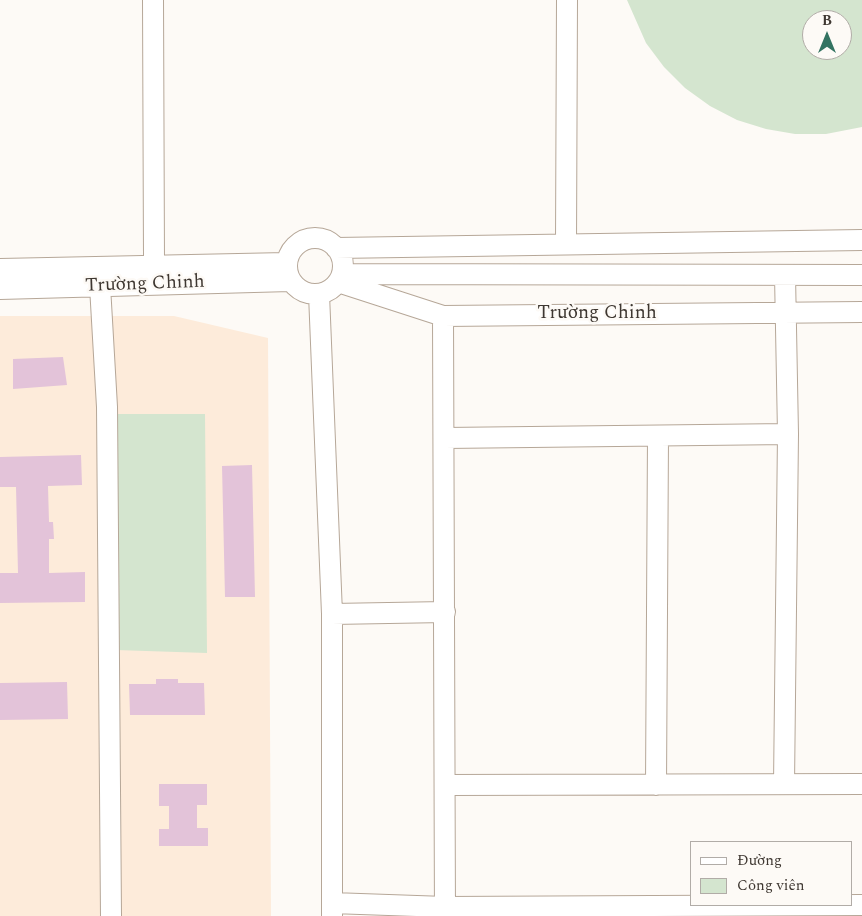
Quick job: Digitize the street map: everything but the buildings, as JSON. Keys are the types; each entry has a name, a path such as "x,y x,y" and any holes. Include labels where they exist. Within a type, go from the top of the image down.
{"street":[{"path":"153,0 154,260"},
{"path":"566,243 567,0"},
{"path":"336,248 343,265 340,278 331,289 319,294 304,293 288,272 294,246 311,238 320,238 336,248 566,243 862,240"},
{"name":"Trường Chinh","path":"0,269 288,272"},
{"name":"Trường Chinh","path":"0,289 100,286 288,272"},
{"path":"340,278 571,273 862,274"},
{"path":"784,784 788,434 785,275"},
{"name":"Trường Chinh","path":"340,278 443,316 862,312"},
{"path":"100,286 107,407 111,916"},
{"path":"319,294 332,614 332,909 445,911 792,906"},
{"path":"443,316 445,438 445,911"},
{"path":"445,438 788,434"},
{"path":"656,785 658,436"},
{"path":"332,614 445,612"},
{"path":"445,785 862,784"}],"shaded area":[{"path":"0,316 174,316 268,338 271,916 0,916"}],"green space":[{"path":"627,0 862,0 862,127 826,134 795,134 766,129 737,120 710,106 685,88 664,67 646,43"},
{"path":"115,414 205,414 207,653 116,650"}]}
